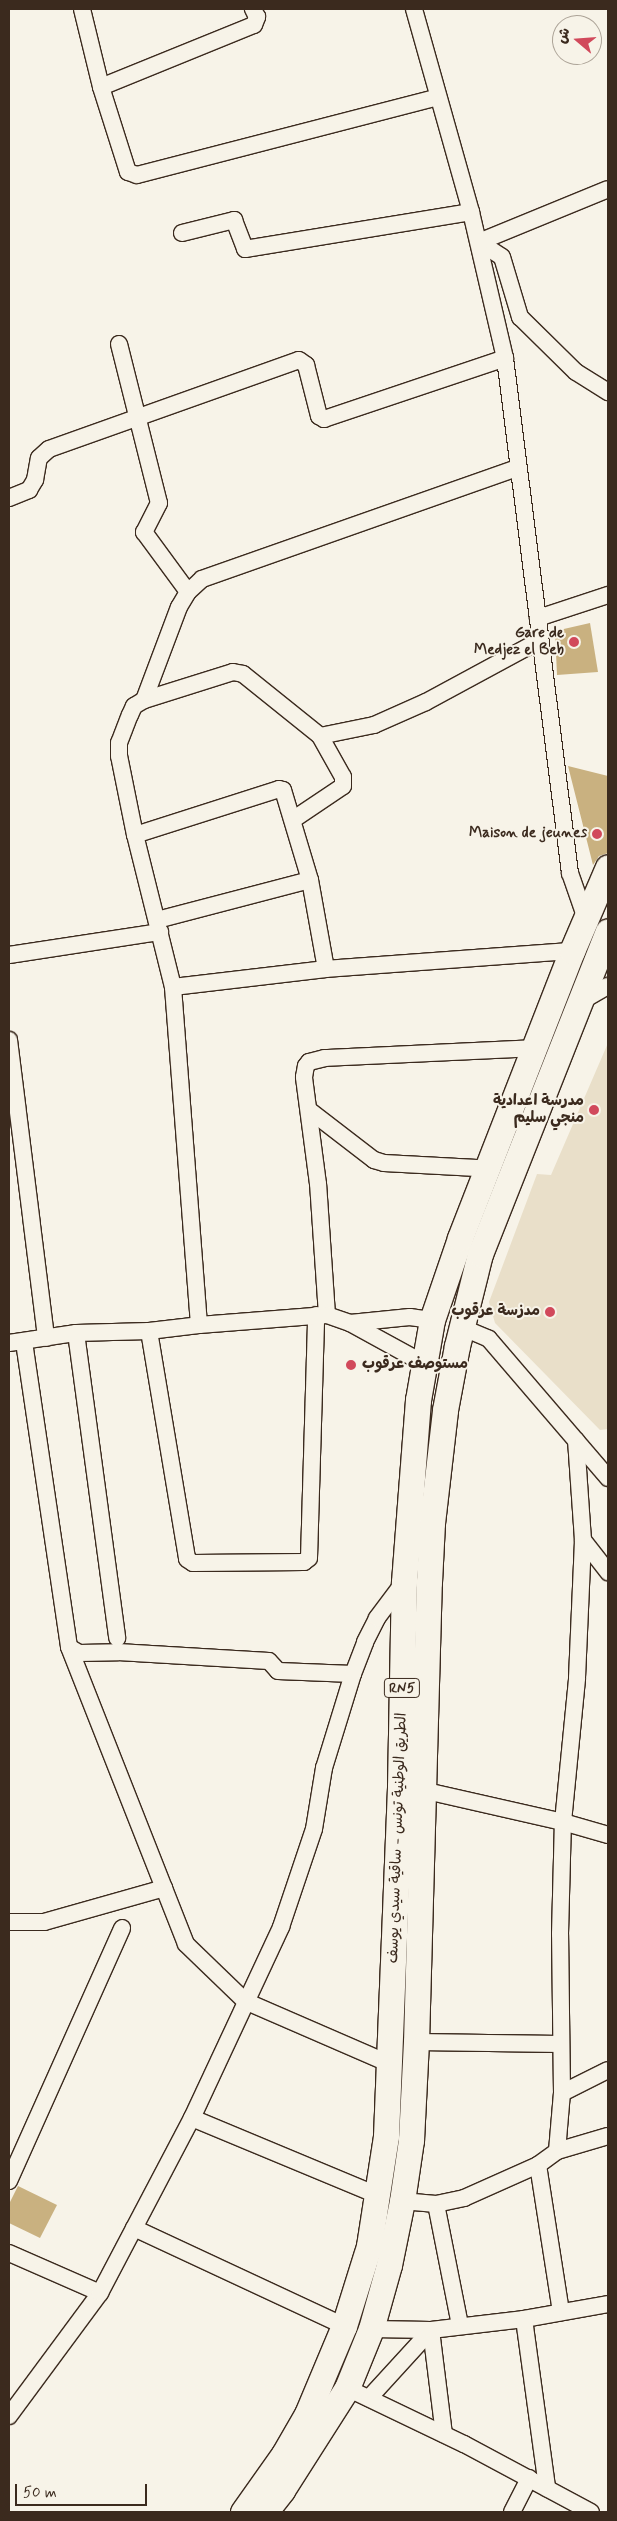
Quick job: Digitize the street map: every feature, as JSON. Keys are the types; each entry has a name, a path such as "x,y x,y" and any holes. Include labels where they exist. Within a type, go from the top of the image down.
{"main road":[{"name":"الطريق الوطنية تونس - ساقية سيدي يوسف","path":"265,2512 282,2490 347,2388 371,2329 389,2265 402,2201 411,2140 416,2042 422,1790 432,1523 445,1410 461,1327 535,1048 572,951 608,867"},
{"name":"الطريق الوطنية تونس - ساقية سيدي يوسف","path":"243,2512 284,2454 307,2414 344,2326 369,2246 386,2136 390,2064 404,1582 423,1363 432,1320 460,1238 487,1172 512,1138 580,1002 608,931"}],"street":[{"path":"82,9 101,87 128,172 137,175 438,97"},
{"path":"101,87 254,25 257,17 253,9"},
{"path":"414,9 479,242 505,358 538,618 539,641 570,873 586,919"},
{"path":"479,242 608,189"},
{"path":"182,233 234,220 245,248 471,212"},
{"path":"479,242 502,257 520,318 576,372 608,392"},
{"path":"119,344 159,503 144,532 188,592"},
{"path":"9,498 29,490 35,480 39,458 49,449 139,419 299,360 306,365 319,416 324,419 505,358"},
{"path":"144,700 179,607 188,592 202,579 518,468"},
{"path":"538,618 608,595"},
{"path":"320,736 383,721 426,702 539,641"},
{"path":"199,1325 173,986 135,835 119,756 119,743 134,706 144,700 233,672 243,674 320,736 343,777 343,786 294,819"},
{"path":"135,835 278,789 283,790 294,819 310,880 326,969"},
{"path":"9,956 158,926 310,880"},
{"path":"173,986 326,969 572,951"},
{"path":"580,1002 608,986"},
{"path":"9,1040 46,1338"},
{"path":"149,1331 187,1559 192,1563 304,1562 309,1558 321,1315 318,1184 304,1077 306,1066 309,1062 325,1058 535,1048"},
{"path":"309,1110 374,1160 384,1163 477,1168 487,1172"},
{"path":"390,2064 245,2001 186,1944 70,1647 16,1342 76,1333 149,1331 321,1315 350,1323 423,1363"},
{"path":"350,1323 410,1317 432,1320"},
{"path":"461,1327 489,1339 576,1440 606,1471"},
{"path":"76,1333 117,1638"},
{"path":"557,2151 562,2093 560,1934 562,1822 577,1678 583,1540 576,1440"},
{"path":"583,1540 608,1572"},
{"path":"9,2416 100,2293 192,2118 280,1927 314,1829 324,1768 353,1674 377,1618 404,1582"},
{"path":"70,1647 79,1653 118,1652 270,1661 278,1671 353,1674"},
{"path":"422,1790 562,1822 608,1835"},
{"path":"9,1922 44,1922 164,1888"},
{"path":"9,2181 122,1928"},
{"path":"416,2042 561,2044"},
{"path":"562,2093 608,2070"},
{"path":"192,2118 377,2195"},
{"path":"402,2201 436,2204 464,2198 538,2165 557,2151 608,2136"},
{"path":"538,2165 561,2312"},
{"path":"436,2204 460,2325"},
{"path":"134,2228 344,2326"},
{"path":"9,2253 100,2293"},
{"path":"371,2329 431,2330 460,2325 524,2319 608,2304"},
{"path":"524,2319 547,2488"},
{"path":"369,2398 431,2330"},
{"path":"431,2330 444,2434"},
{"path":"347,2388 444,2434 591,2512"},
{"path":"512,2512 529,2478"}],"shaded area":[{"name":"مدزسة عرقوب","path":"608,1043 608,1429 600,1430 495,1323 489,1302 537,1174 551,1175"}],"building":[{"name":"Gare de Medjez el Beb","path":"590,623 598,672 557,675 555,631"},
{"name":"Maison de jeunes","path":"568,766 608,776 608,853 599,856 593,865"},
{"path":"18,2186 57,2205 40,2238 9,2223 9,2204"}],"place":[{"name":"Gare de Medjez el Beb","path":"574,642"},
{"name":"Maison de jeunes","path":"597,834"},
{"name":"مدرسة اعدادية منجي سليم","path":"594,1110"},
{"name":"مدزسة عرقوب","path":"550,1312"},
{"name":"مستوصف عرقوب","path":"351,1365"}]}
